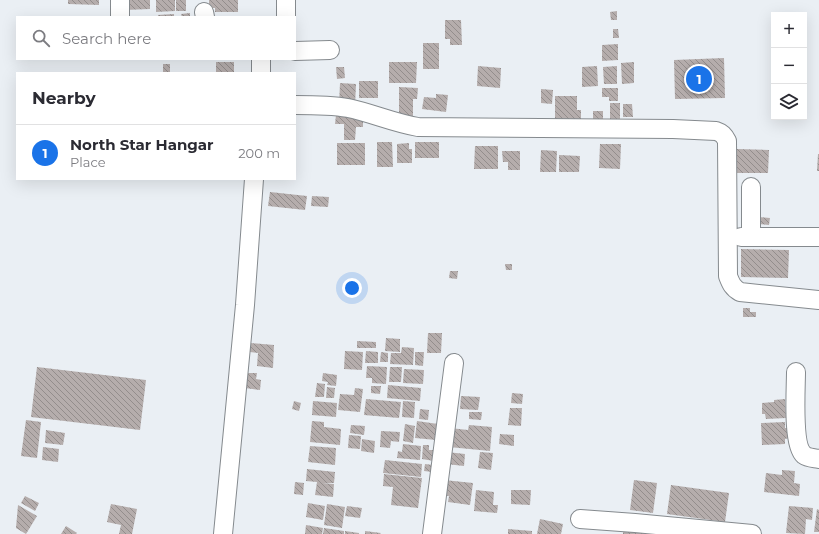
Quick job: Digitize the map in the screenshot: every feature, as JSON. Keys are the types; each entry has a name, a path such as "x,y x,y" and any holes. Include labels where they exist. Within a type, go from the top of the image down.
{"street":[{"path":"120,0 120,16"},
{"path":"286,0 286,16"},
{"path":"296,50 330,50"},
{"path":"261,60 261,72"},
{"path":"296,105 320,105 348,108 382,117 404,125 418,127 673,130 716,131 722,133 727,141 728,276 731,283 735,289 740,292 819,300"},
{"path":"223,534 245,305 254,180"},
{"path":"751,187 746,236 819,237"},
{"path":"432,534 454,363"},
{"path":"796,372 796,427 799,448 804,455 819,459"},
{"path":"580,519 752,534"}],"building":[{"path":"68,0 99,0 99,5 68,4"},
{"path":"125,0 150,0 150,9 125,10"},
{"path":"156,0 175,0 175,11 156,12"},
{"path":"176,0 186,0 186,11 176,11"},
{"path":"209,0 238,0 238,12 215,12 215,8 209,8"},
{"path":"617,11 617,20 611,20 610,12"},
{"path":"190,13 190,16 182,16 181,14"},
{"path":"174,14 174,16 158,16"},
{"path":"445,20 461,20 462,45 450,45 450,39 445,39"},
{"path":"613,29 618,29 619,38 613,38"},
{"path":"423,43 439,43 439,69 423,69"},
{"path":"618,44 618,60 602,61 602,45"},
{"path":"724,58 725,98 675,99 674,60"},
{"path":"216,62 234,62 234,72 216,72"},
{"path":"389,62 417,62 416,83 389,83"},
{"path":"634,62 634,83 622,84 621,63"},
{"path":"163,64 170,64 170,72 163,72"},
{"path":"478,66 501,68 500,88 477,86"},
{"path":"597,66 598,86 582,87 582,67"},
{"path":"617,66 617,84 604,84 603,67"},
{"path":"336,67 344,67 345,78 337,79"},
{"path":"359,81 378,81 378,98 359,98"},
{"path":"340,83 356,84 355,106 339,105"},
{"path":"399,87 418,88 417,99 413,99 413,117 399,117"},
{"path":"602,88 618,88 618,101 609,101 609,97 602,97"},
{"path":"541,89 553,90 552,104 541,103"},
{"path":"436,94 448,95 446,112 422,109 424,97 436,98"},
{"path":"555,96 577,96 577,110 581,110 581,124 555,124"},
{"path":"610,103 620,103 620,120 610,120"},
{"path":"623,104 632,104 633,117 623,117"},
{"path":"593,111 603,111 603,121 593,121"},
{"path":"336,115 363,116 363,127 356,127 355,140 344,140 344,124 335,124"},
{"path":"377,142 392,142 393,167 377,167"},
{"path":"415,142 439,142 439,158 415,158"},
{"path":"337,143 365,143 365,165 337,165"},
{"path":"409,143 409,149 412,149 412,163 397,163 397,144"},
{"path":"600,144 621,144 620,169 599,168"},
{"path":"475,146 498,146 498,169 474,169"},
{"path":"737,149 769,150 768,173 737,173"},
{"path":"541,150 557,151 556,172 540,172"},
{"path":"502,151 520,151 520,170 508,170 508,162 503,162"},
{"path":"818,154 819,171 817,171"},
{"path":"559,155 580,156 579,172 559,172"},
{"path":"270,192 307,196 305,210 268,206"},
{"path":"312,196 329,197 328,207 311,206"},
{"path":"759,217 770,218 769,225 758,224"},
{"path":"741,249 789,250 788,278 741,277"},
{"path":"505,264 512,264 512,270 506,270"},
{"path":"450,271 458,271 457,279 449,278"},
{"path":"743,308 750,308 750,312 756,312 756,317 743,317"},
{"path":"428,333 442,333 441,353 427,353"},
{"path":"386,338 400,339 400,352 385,351"},
{"path":"357,341 376,342 376,348 357,348"},
{"path":"250,343 274,345 273,368 257,366 258,353 250,352"},
{"path":"402,347 414,348 413,365 390,364 391,353 401,353"},
{"path":"345,351 363,352 362,370 344,369"},
{"path":"366,351 378,352 378,363 365,363"},
{"path":"381,352 388,353 388,362 380,362"},
{"path":"415,352 424,352 423,366 415,365"},
{"path":"367,366 387,367 386,384 372,383 372,378 366,378"},
{"path":"37,367 146,380 140,430 31,417"},
{"path":"390,367 402,367 401,382 389,382"},
{"path":"404,369 424,370 423,384 403,383"},
{"path":"246,373 257,373 256,379 261,380 260,390 245,388"},
{"path":"323,373 337,375 336,386 327,385 328,382 322,381"},
{"path":"317,383 325,384 324,397 315,397"},
{"path":"388,385 421,388 420,401 387,398"},
{"path":"371,386 381,386 380,394 371,393"},
{"path":"327,387 335,388 334,398 326,398"},
{"path":"355,388 363,389 360,412 338,410 340,394 354,395"},
{"path":"512,393 523,394 522,404 511,403"},
{"path":"461,396 480,397 478,410 460,409"},
{"path":"366,399 401,402 399,418 364,415"},
{"path":"785,399 786,418 766,419 765,414 762,414 762,403"},
{"path":"294,401 301,403 299,411 292,409"},
{"path":"313,401 337,403 336,417 312,415"},
{"path":"403,401 415,402 414,418 402,417"},
{"path":"510,408 522,408 521,426 508,425"},
{"path":"420,409 429,410 428,420 419,419"},
{"path":"469,412 482,412 481,420 469,419"},
{"path":"26,420 41,422 37,458 21,456"},
{"path":"312,421 324,422 324,427 341,429 340,445 310,442"},
{"path":"417,421 438,424 436,440 415,438"},
{"path":"785,422 785,428 788,428 789,438 785,439 785,444 762,445 761,423"},
{"path":"405,424 415,426 413,443 403,441"},
{"path":"351,425 365,426 364,435 350,433"},
{"path":"469,425 492,427 490,451 449,447 450,428 468,430"},
{"path":"46,430 65,433 63,445 45,443"},
{"path":"381,431 400,432 399,442 391,441 390,448 380,447"},
{"path":"500,434 514,435 514,446 499,444"},
{"path":"349,435 361,436 360,449 348,448"},
{"path":"362,439 375,441 374,453 361,451"},
{"path":"403,444 421,446 420,460 397,458 398,451 402,452"},
{"path":"423,445 429,445 429,450 435,450 434,461 422,459"},
{"path":"310,446 336,448 335,465 308,462"},
{"path":"43,447 59,449 58,462 42,460"},
{"path":"447,452 465,454 464,466 446,464"},
{"path":"480,452 493,453 491,470 478,468"},
{"path":"385,460 422,464 421,477 383,473"},
{"path":"425,464 433,465 432,472 424,471"},
{"path":"307,469 335,472 334,483 323,483 334,484 333,497 315,495 317,482 306,481"},
{"path":"782,470 795,471 794,483 800,484 799,496 764,492 766,473 782,475"},
{"path":"384,474 422,478 418,508 391,505 393,487 383,486"},
{"path":"444,480 473,483 470,505 448,502 449,496 443,495"},
{"path":"634,480 657,483 653,513 630,510"},
{"path":"295,482 304,483 303,495 294,494"},
{"path":"671,485 729,493 725,522 667,514"},
{"path":"476,490 494,492 493,505 498,505 497,513 474,511"},
{"path":"511,490 531,490 530,505 511,504"},
{"path":"25,496 39,503 35,511 21,503"},
{"path":"308,503 325,506 323,520 306,517"},
{"path":"111,504 137,509 132,534 119,534 121,525 107,522"},
{"path":"327,504 345,507 342,528 324,525"},
{"path":"18,505 37,516 26,534 16,528"},
{"path":"347,506 362,508 360,518 345,516"},
{"path":"789,506 813,508 812,520 806,519 805,534 786,533"},
{"path":"817,509 819,510 819,532 814,532"},
{"path":"540,519 563,524 561,534 537,534"},
{"path":"306,525 323,528 322,534 305,534"},
{"path":"66,526 77,533 61,534"},
{"path":"623,526 646,528 645,534 623,534"},
{"path":"324,528 344,531 344,534 323,534"},
{"path":"508,529 532,531 532,534 508,534"},
{"path":"345,531 359,533 359,534 345,534"},
{"path":"365,531 381,533 365,534"}],"place":[{"name":"North Star Hangar","path":"699,79"}]}
